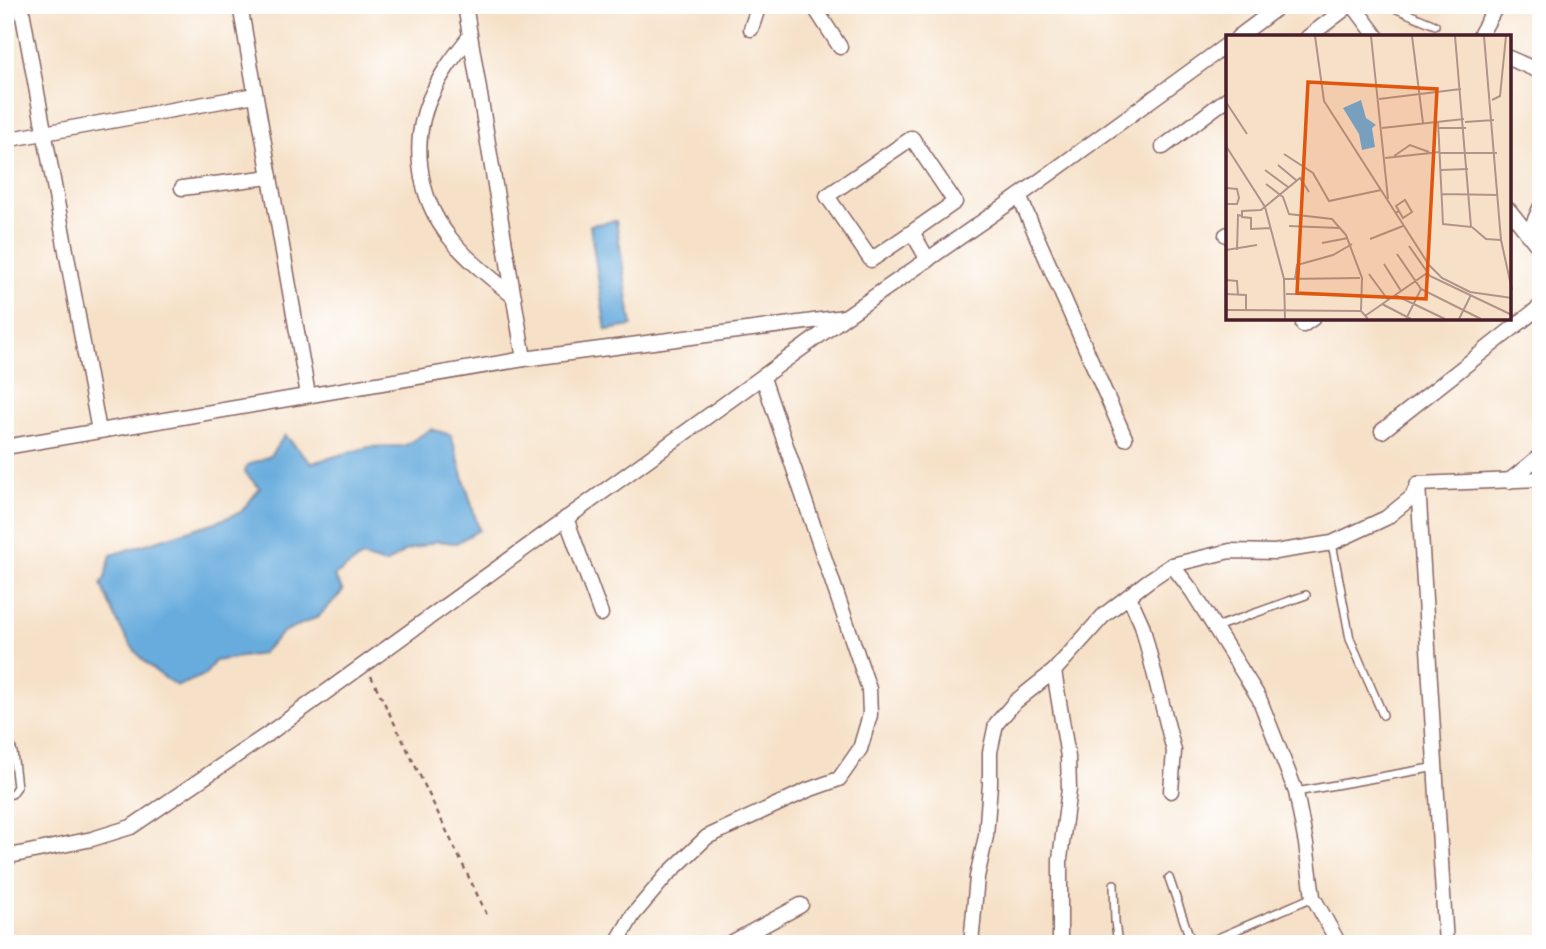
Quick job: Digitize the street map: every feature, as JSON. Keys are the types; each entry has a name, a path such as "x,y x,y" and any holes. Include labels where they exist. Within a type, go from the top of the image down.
{"street":[{"path":"21,5 99,431"},
{"path":"240,5 308,395"},
{"path":"465,5 524,359"},
{"path":"751,29 759,5"},
{"path":"813,5 840,47"},
{"path":"1241,35 1281,5"},
{"path":"1311,35 1351,5 1375,35"},
{"path":"1480,35 1497,5"},
{"path":"470,36 449,64 428,102 420,144 422,179 432,209 449,236 477,266 514,297"},
{"path":"5,857 92,839 131,827 268,734 1226,45"},
{"path":"1511,59 1541,72"},
{"path":"5,141 255,95"},
{"path":"1163,147 1226,99"},
{"path":"912,138 955,202 912,232 871,260 827,197 912,138"},
{"path":"182,188 270,177"},
{"path":"1019,196 1125,438"},
{"path":"1528,235 1541,206"},
{"path":"1511,213 1541,250"},
{"path":"912,232 928,260"},
{"path":"1382,431 1541,306"},
{"path":"5,447 524,359 845,317"},
{"path":"616,944 633,915 666,877 707,837 808,790 839,779 860,749 870,715 869,690 762,378"},
{"path":"1509,481 1541,455"},
{"path":"1418,484 1541,480"},
{"path":"971,944 977,877 986,836 990,752 996,724 1015,702 1054,671 1104,615 1172,565 1230,551 1275,552 1332,543 1386,518 1412,497 1418,484"},
{"path":"1418,484 1446,944"},
{"path":"566,518 601,614"},
{"path":"1172,565 1216,627 1259,698 1296,792 1313,897 1339,944"},
{"path":"1129,596 1142,625 1174,751 1171,791"},
{"path":"1054,671 1068,757 1069,789 1060,859 1060,944"},
{"path":"729,944 801,905"}],"lane":[{"path":"1387,5 1435,25"},
{"path":"1332,543 1350,639 1383,715"},
{"path":"1216,627 1306,595"},
{"path":"5,730 16,765 18,787 12,794 5,796"},
{"path":"1296,792 1436,767"},
{"path":"1169,878 1192,944"},
{"path":"1114,884 1118,944"},
{"path":"1204,944 1313,897"}],"path":[{"path":"365,664 487,915"}],"water":[{"path":"616,221 632,326 606,330 590,225"},
{"path":"431,429 451,435 479,530 456,543 437,541 405,551 385,564 362,557 334,576 343,591 318,617 283,632 261,654 215,661 205,675 178,686 149,666 129,643 101,584 111,555 241,512 260,488 245,473 246,466 270,456 285,435 311,463 369,447 404,446"}]}
